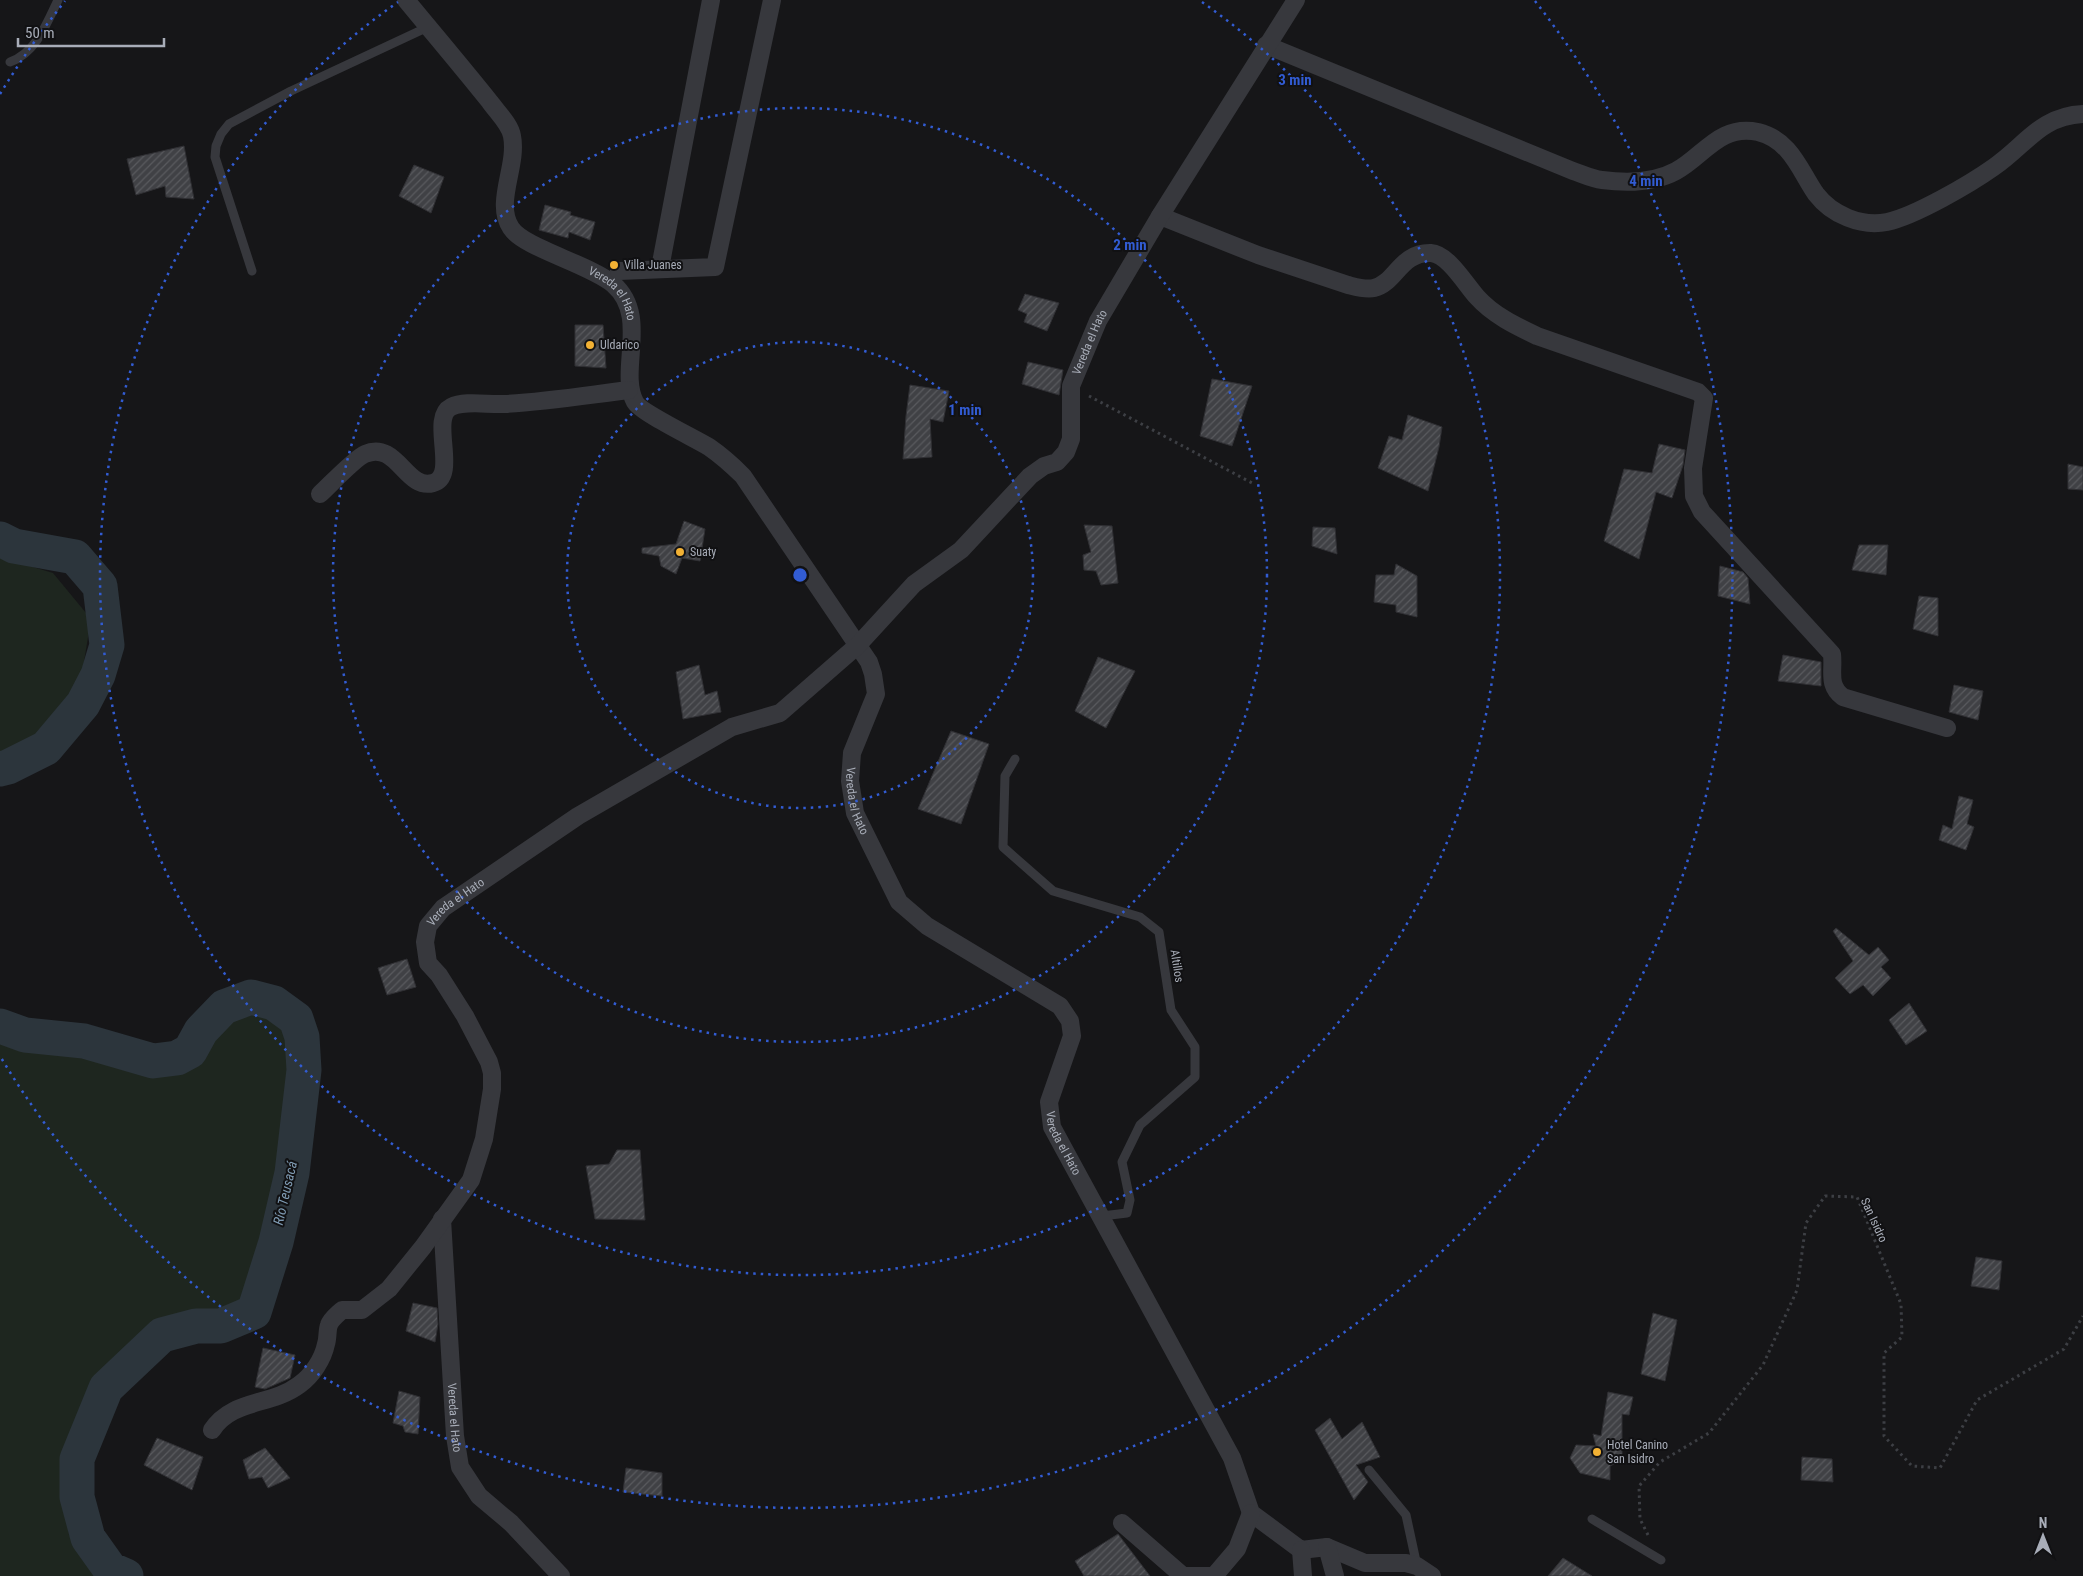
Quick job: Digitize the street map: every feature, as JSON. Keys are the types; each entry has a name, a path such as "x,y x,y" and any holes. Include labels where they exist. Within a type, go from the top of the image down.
{"street":[{"name":"Vereda el Hato","path":"406,0 492,105 512,134 514,153 505,203 505,218 512,230 522,239 608,272 630,314 632,342 629,390 636,405 727,459 743,476 869,662 876,694 852,752 850,781 855,812 899,902 927,926 1060,1006 1070,1021 1072,1036 1049,1102 1052,1127 1232,1458 1251,1513"},
{"path":"660,268 711,0"},
{"path":"608,272 660,268 715,267 772,0"},
{"name":"Vereda el Hato","path":"212,1430 218,1420 233,1410 273,1399 298,1386 311,1374 326,1346 330,1323 342,1310 362,1310 389,1289 423,1247 471,1180 484,1139 492,1089 492,1073 489,1062 465,1016 439,975 428,964 425,942 428,926 443,908 578,816 732,727 780,713 858,645 914,584 961,550 1030,476 1044,466 1057,462 1066,452 1071,439 1070,386 1098,321 1160,216 1296,0"},
{"path":"1266,45 1573,171 1601,180 1656,180 1677,170 1711,142 1728,134 1758,132 1778,142 1797,160 1817,195 1830,207 1841,215 1869,223 1887,222 1929,205 1995,167 2033,132 2058,118 2083,114"},
{"path":"1160,216 1258,255 1361,288 1373,288 1382,285 1406,260 1414,256 1431,253 1438,254 1477,298 1500,317 1538,336 1698,392 1704,398 1694,468 1694,496 1702,512 1832,654 1833,684 1836,692 1843,697 1948,728"},
{"path":"320,494 364,454 375,451 390,455 416,480 432,484 439,481 444,469 442,420 445,412 451,407 505,404 629,390"},
{"name":"Vereda el Hato","path":"442,1219 455,1436 460,1468 479,1496 511,1523 562,1576"},
{"path":"1122,1523 1183,1576 1214,1576 1237,1549 1251,1513 1301,1550 1326,1547 1365,1563 1406,1563 1424,1571"},
{"path":"1326,1547 1335,1576"},
{"path":"1301,1550 1303,1576"}],"lane":[{"path":"10,62 21,58 34,44 58,0"},
{"path":"252,271 215,157 216,146 221,134 229,124 291,90 428,27"},
{"name":"Altillos","path":"1015,759 1004,776 1003,847 1053,891 1140,917 1159,932 1170,1010 1196,1047 1195,1077 1140,1125 1122,1162 1130,1200 1127,1213 1102,1216"},
{"path":"1369,1470 1406,1515 1424,1571"},
{"path":"1592,1519 1661,1560"}],"path":[{"path":"1070,386 1252,483"},
{"name":"San Isidro","path":"1661,1560 1640,1519 1639,1486 1660,1462 1709,1433 1763,1365 1797,1290 1806,1223 1825,1196 1857,1197 1901,1304 1902,1337 1884,1353 1884,1436 1912,1466 1940,1468 1977,1400 2064,1349 2083,1316"}],"shaded area":[{"path":"0,554 13,561 53,573 91,619 79,692 43,740 0,755"},
{"path":"263,993 291,999 307,1073 307,1116 293,1190 272,1252 249,1302 216,1325 176,1339 97,1411 65,1502 69,1535 113,1576 0,1576 0,1028 17,1033 142,1051 204,1045 230,1011"}],"building":[{"path":"184,146 194,199 166,197 165,186 136,195 127,159"},
{"path":"414,165 444,177 431,213 399,196"},
{"path":"545,205 571,212 570,215 595,222 590,240 569,232 568,238 539,230"},
{"path":"1025,294 1059,303 1047,331 1024,322 1027,314 1018,310"},
{"name":"Uldarico","path":"575,325 603,325 606,368 575,366"},
{"path":"1028,362 1063,370 1059,395 1022,384"},
{"path":"1212,379 1252,386 1232,446 1200,436"},
{"path":"910,385 949,391 943,422 930,419 932,457 903,459"},
{"path":"1408,415 1442,427 1428,491 1378,468 1389,436 1402,440"},
{"path":"1659,444 1685,450 1683,465 1672,498 1656,492 1639,559 1604,541 1624,469 1652,473"},
{"path":"2068,464 2083,467 2083,490 2068,489"},
{"name":"Suaty","path":"684,521 705,529 700,561 682,558 676,574 661,566 659,556 642,553 642,548 676,544"},
{"path":"1084,525 1112,526 1118,583 1101,585 1096,571 1084,570 1083,555 1091,552"},
{"path":"1313,527 1335,528 1337,554 1312,546"},
{"path":"1859,545 1888,545 1886,575 1852,570"},
{"path":"1396,564 1417,576 1417,617 1396,612 1396,605 1374,602 1376,575 1394,575"},
{"path":"1720,566 1743,572 1748,578 1750,604 1718,596"},
{"path":"1919,596 1938,598 1938,636 1913,629"},
{"path":"1783,655 1821,662 1821,686 1778,681"},
{"path":"1098,657 1135,671 1106,728 1075,711"},
{"path":"699,665 705,695 717,691 721,712 683,719 676,672"},
{"path":"1954,685 1983,691 1978,720 1949,712"},
{"path":"951,731 989,744 961,824 918,809"},
{"path":"1959,796 1973,800 1967,824 1974,827 1966,850 1939,840 1943,825 1952,829"},
{"path":"1836,928 1869,955 1878,947 1889,960 1881,967 1891,978 1873,996 1863,985 1850,994 1835,978 1853,961 1833,931"},
{"path":"407,959 416,987 387,995 378,968"},
{"path":"1909,1003 1927,1031 1906,1045 1889,1020"},
{"path":"617,1150 640,1150 645,1220 595,1219 586,1166 609,1164"},
{"path":"1976,1257 2002,1261 1999,1290 1971,1286"},
{"path":"413,1303 437,1308 438,1324 435,1342 406,1331"},
{"path":"1653,1313 1677,1320 1665,1381 1641,1374"},
{"path":"263,1348 295,1355 290,1378 265,1389 255,1387"},
{"path":"399,1391 420,1397 418,1434 405,1432 403,1426 393,1423"},
{"name":"Hotel Canino San Isidro","path":"1608,1392 1633,1397 1629,1415 1622,1414 1622,1460 1610,1466 1610,1480 1580,1473 1570,1458 1576,1445 1596,1446 1593,1434 1601,1436"},
{"path":"1330,1418 1342,1439 1362,1422 1380,1457 1356,1465 1368,1482 1354,1500 1315,1430"},
{"path":"157,1438 203,1457 192,1490 144,1465"},
{"path":"265,1448 290,1478 268,1488 262,1477 249,1479 243,1460"},
{"path":"1802,1457 1832,1459 1833,1482 1801,1480"},
{"path":"626,1468 662,1473 662,1496 623,1492"},
{"path":"1118,1534 1150,1576 1084,1576 1075,1561"},
{"path":"1563,1558 1592,1576 1548,1576"}],"waterway":[{"name":"Río Teusacá","path":"0,539 14,546 75,557 100,586 107,645 98,675 83,704 46,748 8,767 0,769"},
{"name":"Río Teusacá","path":"0,1026 25,1035 84,1041 153,1061 177,1058 190,1051 201,1031 224,1007 251,997 274,1003 296,1019 302,1037 304,1070 292,1173 276,1242 254,1312 221,1326 196,1326 162,1335 106,1388 77,1459 77,1497 88,1538 110,1569 126,1576"}],"place":[{"name":"Villa Juanes","path":"614,265"},
{"name":"Uldarico","path":"590,345"},
{"name":"Suaty","path":"680,552"},
{"name":"Hotel Canino San Isidro","path":"1597,1452"}]}
